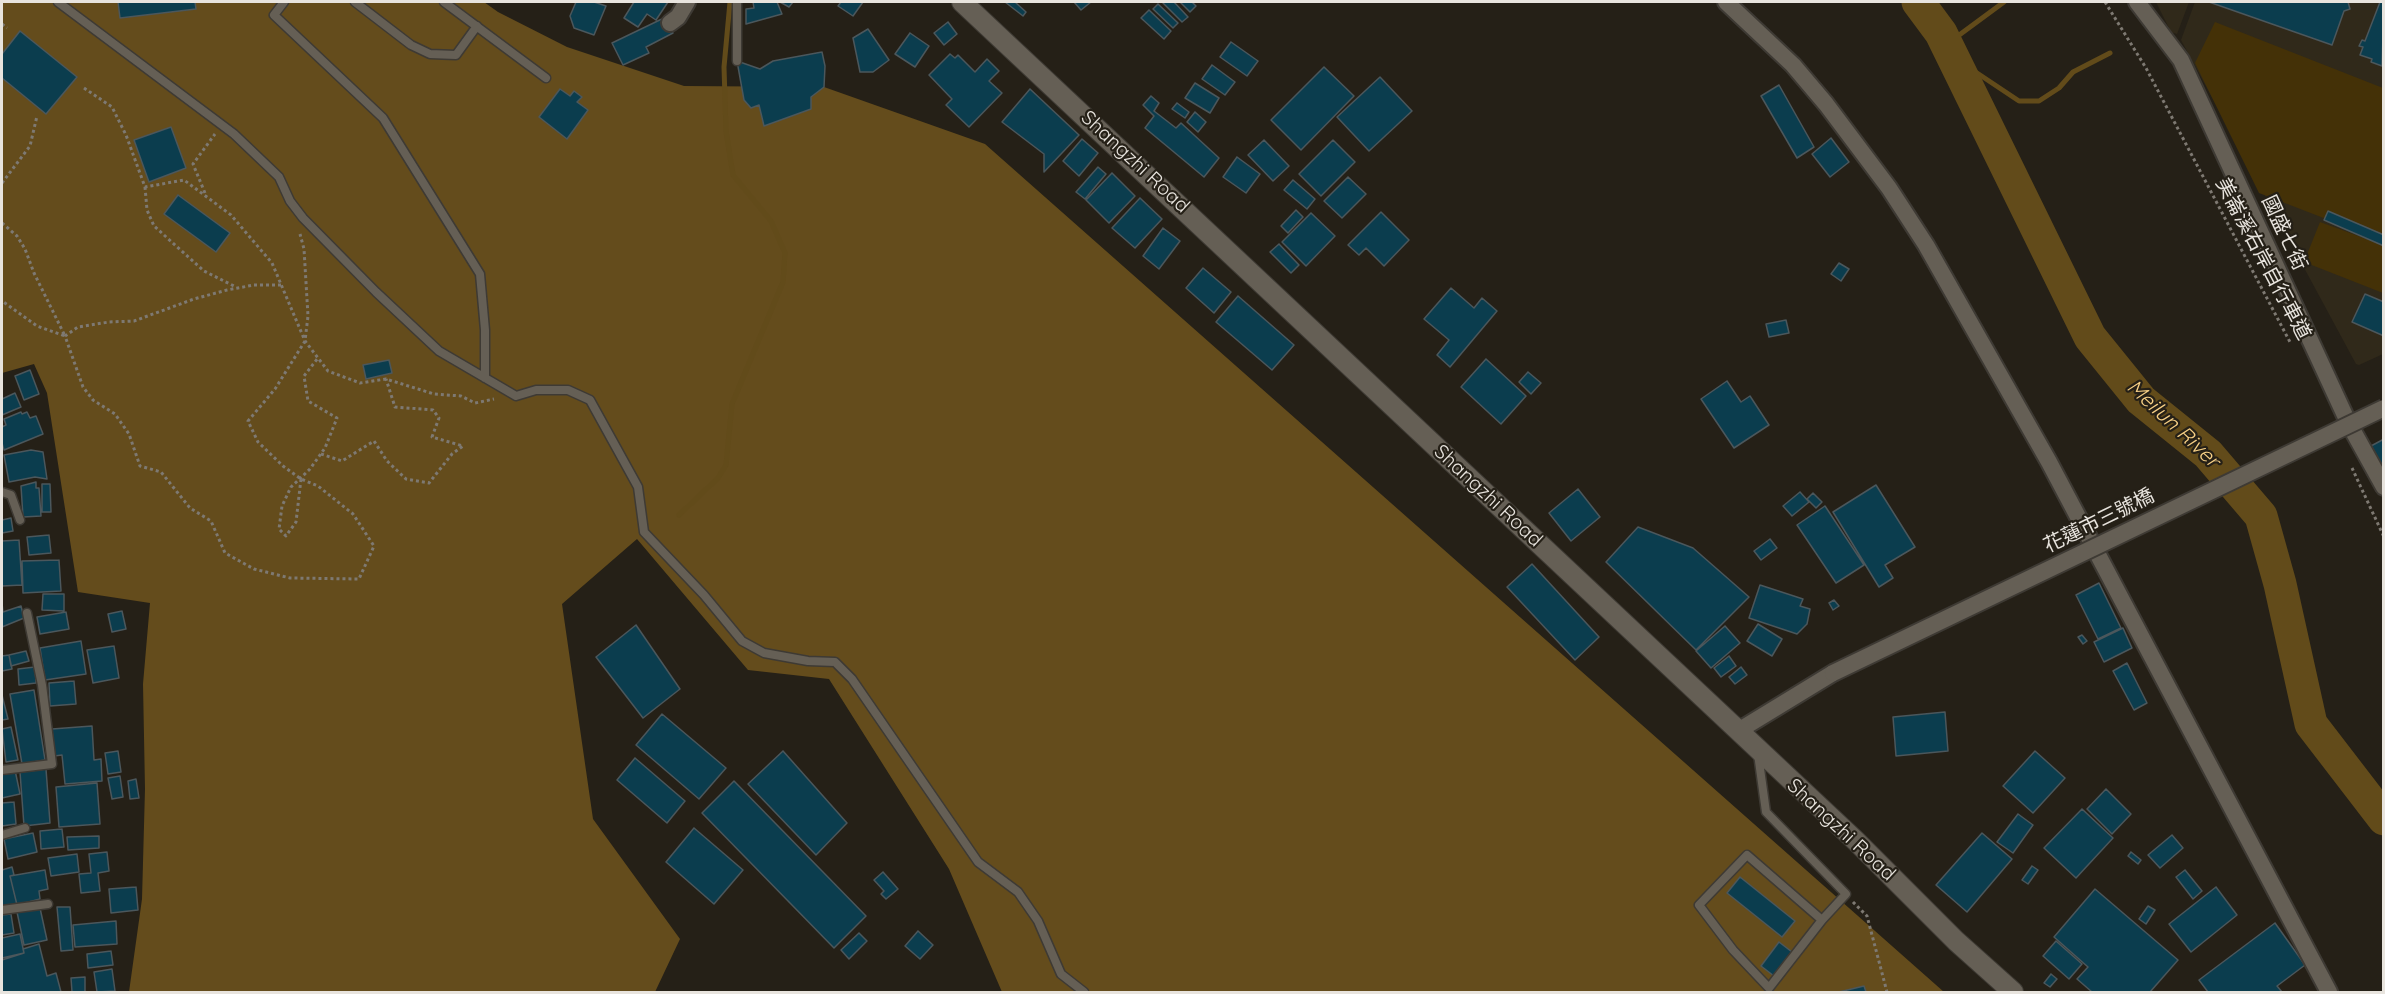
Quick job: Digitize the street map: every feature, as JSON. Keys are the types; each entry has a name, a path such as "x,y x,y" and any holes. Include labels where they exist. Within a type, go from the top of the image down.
{"street":[{"path":"670,23 678,17 687,2"},
{"name":"Shangzhi Road","path":"962,2 1757,751 1856,841 1956,941 2013,993"},
{"path":"1725,2 1793,65 1826,104 1889,188 1926,245 2049,462 2329,993"},
{"name":"國盛七街","path":"2137,2 2181,60 2348,422 2384,487"},
{"name":"花蓮市三號橋","path":"1738,731 1833,673 2384,408"}],"lane":[{"path":"58,2 222,124 279,177 290,201 303,218 376,292 440,351 516,396 536,390 568,390 590,400 638,487 645,532 704,595 742,641 764,652 808,661 835,662 852,679 978,862 1018,892 1038,921 1061,974 1084,993"},
{"path":"284,2 274,15 383,118 480,274 485,330 485,378"},
{"path":"355,2 411,45 430,54 456,55 477,26"},
{"path":"444,2 546,78"},
{"path":"736,61 737,2"},
{"path":"2,492 11,495 20,519"},
{"path":"2,770 52,764 42,685 27,614"},
{"path":"1757,751 1766,812 1846,894 1822,920 1769,988 1733,950 1699,905 1747,855 1822,920"},
{"path":"2,835 24,828"},
{"path":"2,910 48,904"}],"path":[{"name":"美崙溪右岸自行車道","path":"2104,2 2146,68 2294,349"},
{"path":"2,24 7,28"},
{"path":"84,88 112,107 126,135 145,187 147,210 154,226 204,271 238,288"},
{"path":"2,183 30,146 37,116"},
{"path":"208,197 193,164 222,124"},
{"path":"145,187 184,180 231,215 272,263 305,341 328,371 360,383 386,379 434,393 461,396 475,403 495,399"},
{"path":"2,223 17,236 25,249 34,273 65,336 82,387 93,400 115,414 129,434 140,466 160,472 190,508 211,521 225,553 254,569 290,578 359,579 374,546 353,514 318,486 301,479 283,466 258,442 248,421 275,389 305,341 308,316 304,249 298,230"},
{"path":"65,336 78,327 134,321 194,299 238,288 254,285 281,285"},
{"path":"2,301 37,326 65,336"},
{"path":"301,479 296,522 286,536 279,529 282,506 291,487 301,479 321,454 337,418 308,401 304,376 318,358"},
{"path":"321,454 342,461 374,441 387,461 406,479 429,483 452,454 463,446 432,437 439,418 433,410 395,407 386,379"},
{"path":"2350,465 2384,537"},
{"path":"1846,894 1866,916 1887,993"}],"shaded area":[{"path":"2,2 484,2 498,12 567,47 684,86 824,87 985,144 1944,992 1002,992 949,869 829,679 748,670 637,539 562,604 593,819 680,939 655,992 129,992 142,899 145,789 143,684 150,603 78,592 47,393 34,364 2,373"},
{"path":"2156,2 2189,2 2177,34 2171,32"},
{"path":"2195,2 2383,2 2383,354 2359,365 2356,364 2181,40"},
{"path":"2215,22 2383,88 2383,241 2259,193 2195,63"},
{"path":"2320,222 2383,245 2383,293 2304,262"}],"building":[{"path":"118,2 195,2 196,9 120,18"},
{"path":"576,2 594,2 606,6 594,35 574,28 570,16"},
{"path":"634,2 668,2 656,20 647,14 638,27 624,18"},
{"path":"753,2 777,2 782,14 746,24 746,9 754,8"},
{"path":"780,2 793,2 789,7"},
{"path":"841,2 863,2 853,16 838,6"},
{"path":"1005,2 1015,2 1026,12 1023,16"},
{"path":"1074,2 1091,2 1081,10"},
{"path":"1162,2 1174,2 1188,17 1182,22"},
{"path":"1180,2 1192,2 1196,6 1190,12"},
{"path":"2209,2 2348,2 2350,9 2344,11 2332,45"},
{"path":"2380,2 2384,2 2382,66 2360,55 2363,47 2359,46 2362,40 2365,41"},
{"path":"1158,4 1178,23 1173,28 1153,9"},
{"path":"1149,10 1171,31 1164,39 1141,18"},
{"path":"666,17 673,33 646,47 649,53 623,65 612,43"},
{"path":"948,22 957,34 944,45 934,33"},
{"path":"868,29 889,60 873,72 860,72 853,38"},
{"path":"20,31 77,77 46,114 2,78 2,54"},
{"path":"910,33 929,46 915,67 895,54"},
{"path":"1231,42 1258,61 1247,76 1220,57"},
{"path":"822,52 825,66 824,87 811,97 811,109 764,126 759,105 751,108 744,100 737,61 760,69 773,61"},
{"path":"950,54 955,58 958,55 975,72 987,59 999,71 989,81 1002,93 969,127 946,105 952,99 929,75"},
{"path":"1212,65 1235,82 1225,95 1202,79"},
{"path":"1324,67 1354,96 1301,150 1271,120"},
{"path":"1380,77 1412,111 1369,151 1337,117"},
{"path":"1195,83 1219,98 1210,113 1185,98"},
{"path":"1779,85 1814,147 1797,158 1761,96"},
{"path":"560,89 570,96 574,91 582,97 577,102 588,110 567,139 539,117"},
{"path":"1030,89 1079,135 1044,172 1044,154 1002,122"},
{"path":"1151,96 1159,103 1154,111 1176,128 1181,123 1219,158 1204,177 1145,128 1154,116 1143,105"},
{"path":"1177,103 1189,112 1185,118 1172,109"},
{"path":"1195,112 1206,122 1198,132 1187,122"},
{"path":"171,127 186,168 149,182 134,140"},
{"path":"1831,138 1849,162 1830,177 1812,154"},
{"path":"1082,139 1098,153 1079,176 1063,161"},
{"path":"1264,140 1289,166 1273,181 1248,155"},
{"path":"1333,140 1355,162 1321,196 1299,174"},
{"path":"1237,157 1260,174 1246,193 1223,177"},
{"path":"1098,167 1106,174 1085,199 1076,192"},
{"path":"1112,173 1135,196 1109,223 1086,200"},
{"path":"1348,177 1366,194 1342,218 1324,201"},
{"path":"1293,180 1315,199 1307,209 1284,190"},
{"path":"178,195 230,233 216,252 164,214"},
{"path":"1140,198 1162,219 1135,248 1112,228"},
{"path":"1296,210 1303,217 1288,233 1281,226"},
{"path":"2328,211 2384,235 2384,246 2324,220"},
{"path":"1381,212 1409,240 1384,266 1366,248 1359,255 1348,245"},
{"path":"1311,213 1335,236 1306,266 1282,242"},
{"path":"1163,228 1180,241 1159,269 1143,256"},
{"path":"1279,244 1299,265 1291,273 1270,252"},
{"path":"1839,263 1849,269 1841,281 1831,274"},
{"path":"1203,268 1231,292 1214,313 1186,288"},
{"path":"1451,288 1474,308 1482,298 1497,311 1450,367 1437,355 1449,340 1424,319"},
{"path":"2365,294 2384,302 2384,336 2352,322"},
{"path":"1238,296 1294,345 1272,370 1216,322"},
{"path":"1786,320 1789,333 1769,337 1766,324"},
{"path":"1486,359 1526,396 1501,424 1461,387"},
{"path":"389,360 392,373 366,379 363,365"},
{"path":"30,370 39,394 24,400 15,376"},
{"path":"1528,372 1541,383 1531,394 1519,382"},
{"path":"1727,381 1741,402 1750,396 1769,425 1734,448 1701,399"},
{"path":"15,393 21,407 2,415 2,399"},
{"path":"21,412 22,414 27,412 30,418 36,416 43,434 4,450 2,427 6,425 4,419"},
{"path":"2384,439 2384,469 2371,446"},
{"path":"31,450 43,452 47,479 35,477 9,482 4,455"},
{"path":"36,482 36,488 39,488 41,516 23,517 21,486"},
{"path":"42,484 50,484 51,512 42,512"},
{"path":"1876,485 1915,547 1885,565 1893,578 1879,587 1833,512"},
{"path":"1578,489 1600,517 1571,541 1549,513"},
{"path":"1800,492 1809,502 1792,516 1783,506"},
{"path":"1813,493 1822,502 1816,508 1807,499"},
{"path":"1825,506 1864,565 1836,583 1797,525"},
{"path":"11,518 13,531 2,533 2,520"},
{"path":"1638,527 1693,548 1749,597 1696,650 1606,562"},
{"path":"49,535 51,553 29,555 27,537"},
{"path":"1770,539 1777,548 1761,560 1754,551"},
{"path":"19,540 22,585 2,586 2,541"},
{"path":"59,560 61,591 23,593 22,561"},
{"path":"1532,564 1599,637 1575,660 1507,587"},
{"path":"2099,583 2121,628 2098,639 2076,595"},
{"path":"1760,585 1803,599 1800,606 1810,609 1807,624 1797,634 1749,618"},
{"path":"43,594 64,594 64,611 42,610"},
{"path":"1834,600 1839,606 1833,610 1829,603"},
{"path":"2,603 3,612 21,606 24,618 2,627"},
{"path":"122,611 126,629 112,632 108,614"},
{"path":"66,612 69,629 40,634 37,617"},
{"path":"1758,624 1782,639 1772,656 1747,641"},
{"path":"636,625 680,689 643,718 596,657"},
{"path":"1725,626 1740,643 1711,668 1696,651"},
{"path":"2123,628 2132,648 2104,662 2094,642"},
{"path":"2082,635 2087,641 2083,644 2078,637"},
{"path":"81,641 86,674 45,680 40,648"},
{"path":"114,646 119,678 93,683 87,650"},
{"path":"26,651 29,661 11,666 9,655"},
{"path":"9,655 12,669 2,671 2,656"},
{"path":"1729,656 1736,666 1721,677 1714,668"},
{"path":"2127,663 2147,703 2134,710 2113,671"},
{"path":"35,667 36,683 19,685 18,669"},
{"path":"1741,667 1747,675 1735,684 1729,677"},
{"path":"74,681 76,704 50,706 49,683"},
{"path":"34,690 45,760 22,764 10,694"},
{"path":"2,695 8,719 2,720"},
{"path":"1945,712 1948,751 1896,756 1893,717"},
{"path":"662,714 726,768 699,799 636,745"},
{"path":"92,726 94,760 101,759 102,781 65,784 62,755 54,756 52,729"},
{"path":"11,727 18,760 6,762 2,729"},
{"path":"118,751 121,772 108,774 105,753"},
{"path":"783,751 847,823 816,855 748,784"},
{"path":"2035,751 2065,778 2033,813 2003,786"},
{"path":"635,758 685,801 667,823 617,780"},
{"path":"46,769 50,823 24,826 20,772"},
{"path":"15,770 20,794 2,798 2,773"},
{"path":"120,776 123,797 112,799 108,778"},
{"path":"136,779 139,798 130,799 128,781"},
{"path":"734,781 866,916 834,948 702,813"},
{"path":"97,783 100,824 59,827 56,787"},
{"path":"2106,789 2131,814 2112,834 2087,809"},
{"path":"14,802 16,824 2,826 2,803"},
{"path":"2082,809 2113,838 2076,878 2044,848"},
{"path":"2018,814 2033,825 2013,853 1997,842"},
{"path":"694,828 743,870 714,904 666,862"},
{"path":"62,829 64,847 41,849 40,831"},
{"path":"33,833 37,852 8,859 4,839"},
{"path":"1982,833 2012,859 1967,912 1936,885"},
{"path":"2172,835 2183,848 2160,868 2148,855"},
{"path":"99,836 99,848 68,850 67,837"},
{"path":"107,852 109,871 98,873 100,891 81,893 79,874 91,873 89,854"},
{"path":"2131,852 2141,860 2138,864 2128,856"},
{"path":"77,854 79,872 51,876 48,858"},
{"path":"2032,866 2038,870 2028,884 2022,880"},
{"path":"12,867 14,875 10,876 17,905 2,908 2,870"},
{"path":"45,870 48,889 39,891 40,899 17,905 10,876"},
{"path":"2185,870 2202,891 2193,899 2176,877"},
{"path":"883,872 898,889 886,899 881,894 884,891 874,880"},
{"path":"1740,877 1795,921 1782,937 1727,893"},
{"path":"136,887 138,910 111,913 109,889"},
{"path":"2216,887 2237,915 2191,952 2169,924"},
{"path":"2095,889 2178,960 2150,992 2092,992 2077,979 2088,967 2054,937"},
{"path":"2148,906 2155,910 2146,924 2139,919"},
{"path":"57,907 70,907 73,950 61,951"},
{"path":"40,908 47,940 24,945 17,912"},
{"path":"11,914 14,933 2,935 2,915"},
{"path":"116,921 117,944 75,947 73,925"},
{"path":"2275,923 2305,965 2277,986 2282,992 2208,992 2199,980"},
{"path":"918,931 933,945 920,959 905,946"},
{"path":"859,933 867,941 849,959 841,950"},
{"path":"20,934 24,953 2,958 2,938"},
{"path":"2056,941 2082,964 2069,979 2043,956"},
{"path":"1779,942 1792,952 1774,976 1761,966"},
{"path":"39,944 47,976 56,973 61,992 2,992 2,960 24,953 23,949"},
{"path":"111,951 113,965 88,968 87,954"},
{"path":"112,969 115,991 97,992 94,972"},
{"path":"2051,974 2057,979 2050,987 2044,983"},
{"path":"85,977 85,992 72,992 71,978"},
{"path":"1864,986 1866,992 1839,992"}],"waterway":[{"path":"679,515 718,478 726,465 732,404 783,282 785,253 771,221 733,175 726,131 724,67 730,2"},
{"name":"Meilun River","path":"1918,2 1941,33 2090,337 2141,400 2208,454 2261,516 2280,584 2311,724 2384,819"},
{"path":"1947,44 2004,2"},
{"path":"1953,57 2019,101 2039,101 2059,88 2073,72 2110,53"}]}
